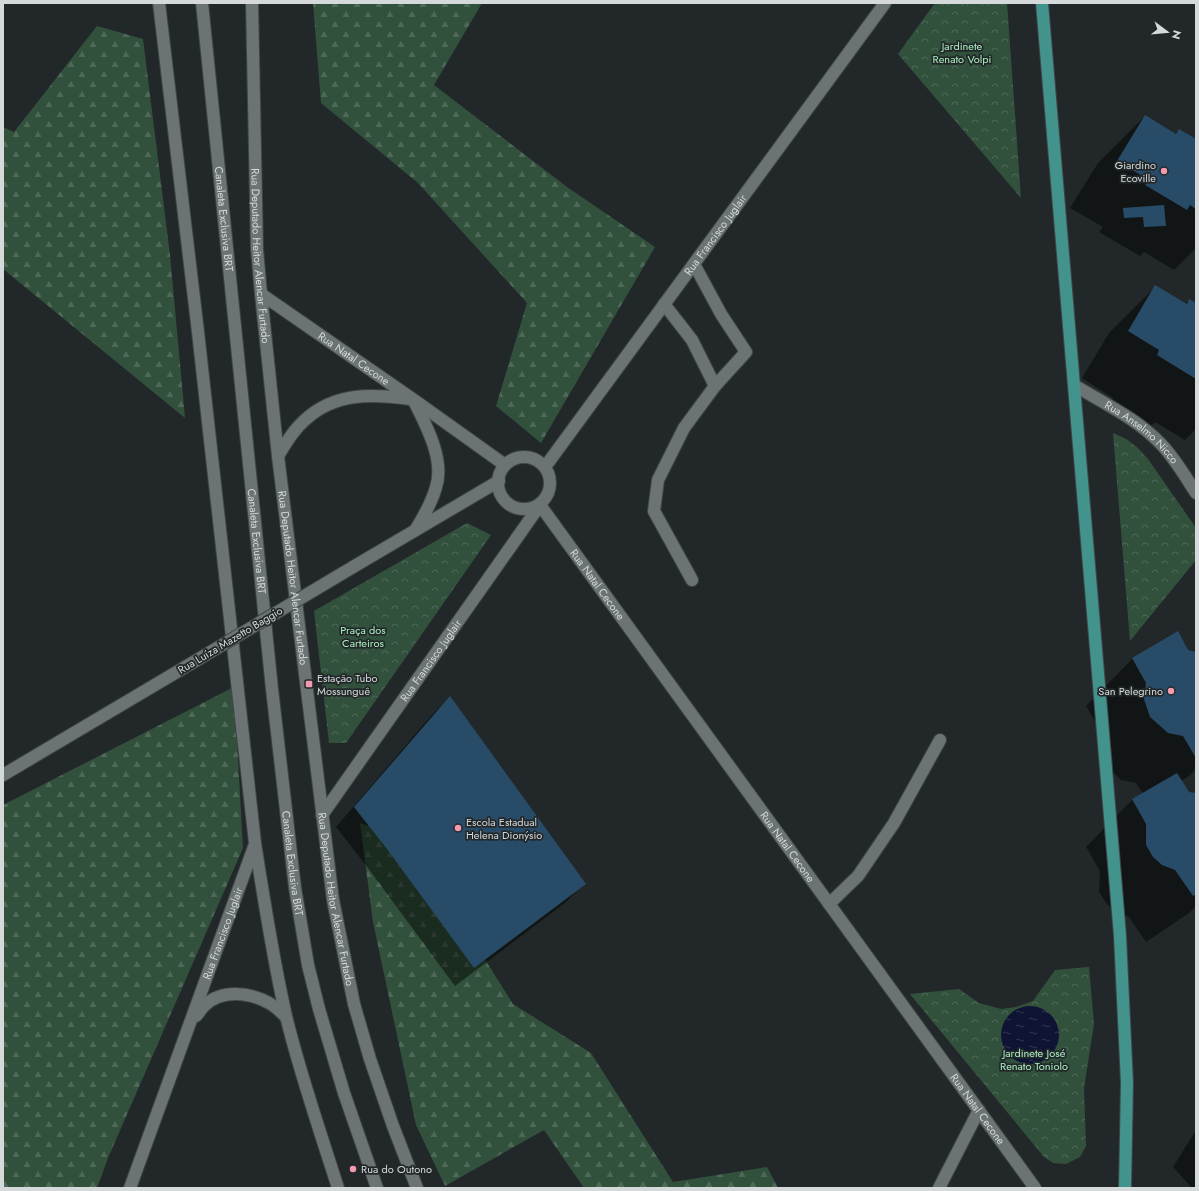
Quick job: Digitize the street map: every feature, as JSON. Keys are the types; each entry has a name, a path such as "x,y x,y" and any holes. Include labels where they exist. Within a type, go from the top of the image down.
{"main road":[{"path":"1042,3 1120,936 1127,1083 1125,1188"}],"street":[{"path":"159,3 198,332 255,843 272,949 286,1017 303,1078 338,1188"},
{"name":"Canaleta Exclusiva BRT","path":"202,3 272,689 295,888 308,965 319,1009 344,1093 377,1188"},
{"name":"Rua Deputado Heitor Alencar Furtado","path":"252,3 257,249 261,294 278,456 333,900 354,1004 370,1058 393,1126 417,1188"},
{"name":"Rua Francisco Juglair","path":"545,466 885,3"},
{"path":"692,580 654,511 658,480 684,428 715,386 746,352 722,314 694,264"},
{"name":"Rua Natal Cecone","path":"261,294 505,465"},
{"path":"664,304 692,340 715,386"},
{"name":"Rua Anselmo Nicco","path":"1074,385 1127,417 1161,444 1196,493"},
{"path":"278,456 291,435 306,419 324,406 335,401 360,396 384,395 414,400 435,449 438,467 437,485 430,504 416,530"},
{"path":"521,457 530,457 545,466 551,483 546,498 540,505 524,510 515,508 502,498 498,481 500,473 505,465 512,460 521,457"},
{"name":"Rua Luíza Mazetto Baggio","path":"3,775 498,481"},
{"name":"Rua Francisco Juglair","path":"322,815 540,505"},
{"name":"Rua Natal Cecone","path":"540,505 1035,1188"},
{"path":"829,904 858,876 890,829 940,740"},
{"name":"Rua Francisco Juglair","path":"130,1188 255,843"},
{"name":"Rua Francisco Juglair","path":"190,1023 204,1006 219,997 234,994 250,995 270,1003 286,1017"},
{"path":"938,1188 979,1110"}],"green space":[{"path":"313,3 482,3 434,85 567,187 655,247 541,443 496,406 527,303 418,183 321,103"},
{"name":"Jardinete Renato Volpi","path":"935,3 1007,3 1021,198 898,54"},
{"path":"97,26 143,39 170,255 185,418 3,269 3,127 14,132"},
{"path":"1113,433 1126,439 1137,447 1148,459 1196,528 1196,560 1130,641"},
{"name":"Praça dos Carteiros","path":"467,523 491,535 346,743 329,743 314,611"},
{"path":"234,687 243,848 108,1158 97,1188 3,1188 3,805"},
{"path":"360,823 398,836 486,961 513,1004 591,1053 673,1182 767,1167 778,1188 584,1188 544,1130 445,1186 416,1125 373,922"},
{"name":"Jardinete José Renato Toniolo","path":"1089,967 1094,1024 1084,1088 1086,1146 1080,1157 1066,1164 1053,1163 1044,1157 910,994 959,989 979,1003 1001,1009 1016,1007 1033,1001 1055,970"}],"water":[{"path":"1030,1006 1041,1008 1054,1019 1057,1024 1059,1035 1057,1046 1046,1059 1041,1062 1030,1064 1019,1062 1006,1051 1003,1046 1001,1035 1003,1024 1014,1011 1019,1008"}],"building":[{"name":"Giardino Ecoville","path":"1145,115 1176,134 1179,129 1196,139 1196,209 1190,205 1187,210 1145,185 1149,180 1117,161"},
{"name":"Giardino Ecoville","path":"1164,205 1166,226 1144,227 1143,217 1124,218 1123,208"},
{"path":"1155,285 1187,304 1189,299 1196,303 1196,379 1157,355 1159,350 1128,331"},
{"name":"San Pelegrino","path":"1178,631 1188,650 1196,652 1196,758 1183,736 1168,733 1150,717 1144,699 1146,683 1132,658"},
{"name":"Escola Estadual Helena Dionýsio","path":"450,696 586,884 474,968 387,849 354,807"},
{"path":"1177,773 1189,792 1196,793 1196,894 1193,896 1175,870 1162,865 1153,857 1146,845 1146,824 1132,799"}],"place":[{"name":"Giardino Ecoville","path":"1164,171"},
{"name":"Estação Tubo Mossunguê","path":"309,684"},
{"name":"San Pelegrino","path":"1171,691"},
{"name":"Escola Estadual Helena Dionýsio","path":"458,828"},
{"name":"Rua do Outono","path":"353,1169"}]}
